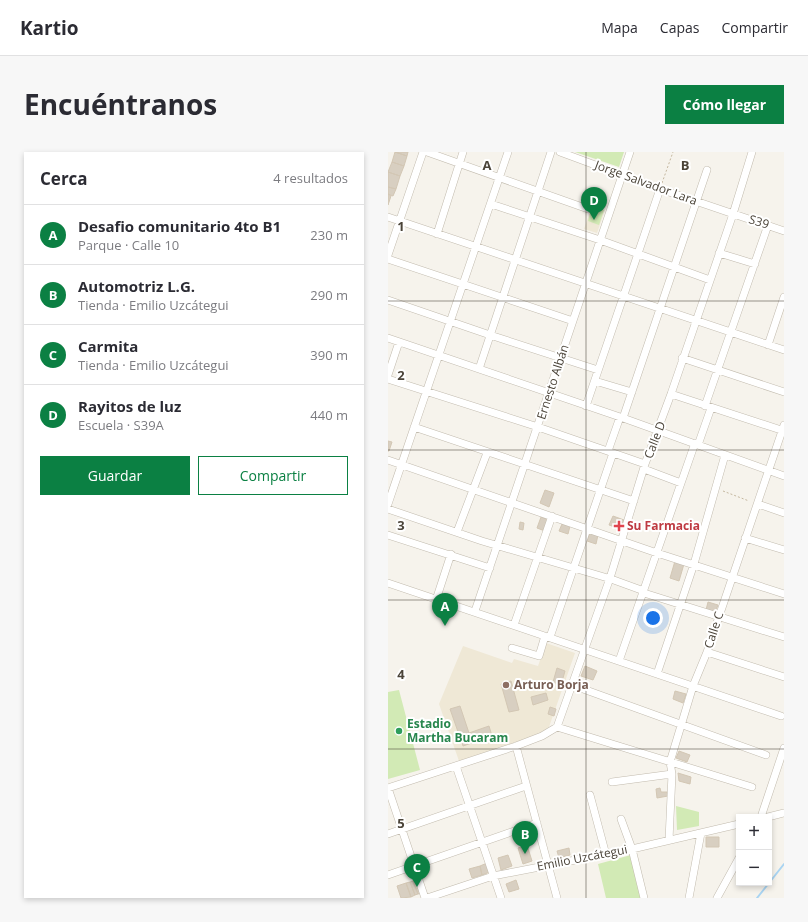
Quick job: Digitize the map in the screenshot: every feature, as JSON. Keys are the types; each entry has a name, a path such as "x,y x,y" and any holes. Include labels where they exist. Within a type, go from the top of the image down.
{"street":[{"path":"388,256 423,152"},
{"path":"427,152 499,179 588,209"},
{"path":"437,234 458,163 463,152"},
{"path":"388,504 508,152"},
{"path":"479,369 551,152"},
{"name":"Jorge Salvador Lara","path":"560,152 733,214"},
{"name":"Ernesto Albán","path":"475,611 630,152"},
{"name":"Calle D","path":"557,727 583,650 610,578 644,466 658,432 682,358 733,214 752,152"},
{"path":"512,648 539,656 548,637 574,567 600,489 621,418 632,392 707,170"},
{"path":"586,406 660,189"},
{"path":"491,204 600,240 710,280"},
{"name":"S39","path":"733,214 784,231"},
{"path":"388,217 784,350"},
{"path":"619,661 681,483 697,444 718,370 768,225"},
{"path":"719,253 755,264"},
{"path":"388,259 464,283 573,321"},
{"path":"768,345 784,297"},
{"path":"388,300 560,359 598,370"},
{"path":"388,338 658,432 697,444 784,476"},
{"path":"388,375 399,342"},
{"path":"682,358 784,392"},
{"path":"388,379 611,452 681,483"},
{"path":"595,381 632,392"},
{"path":"671,394 708,407 783,429"},
{"path":"414,427 487,453 634,501"},
{"name":"Calle C","path":"669,840 672,774 670,762 693,686 707,652 745,538 770,471 783,429"},
{"path":"457,532 487,453"},
{"path":"657,674 694,564 725,455"},
{"path":"388,460 512,504 587,527 657,553 784,594"},
{"path":"758,504 784,512"},
{"path":"388,509 497,545 610,578 644,592 784,636"},
{"path":"514,625 539,558 552,516"},
{"path":"388,535 490,568"},
{"path":"745,538 784,550"},
{"path":"436,600 450,554"},
{"path":"388,583 436,600 475,611 583,650 781,716"},
{"path":"707,652 784,677"},
{"path":"572,685 766,755"},
{"path":"426,898 388,788 516,746 542,736 557,727 752,787"},
{"path":"516,746 558,898"},
{"path":"762,814 784,748"},
{"path":"456,766 501,898"},
{"path":"612,782 672,774"},
{"path":"388,834 526,786"},
{"path":"590,795 606,855"},
{"path":"772,816 784,813"},
{"path":"621,819 632,849 644,898"},
{"path":"388,875 537,823"},
{"name":"Emilio Uzcátegui","path":"426,898 493,876 548,864 606,855 736,825"},
{"path":"689,898 700,833"},
{"path":"717,898 736,863"}],"path":[{"path":"660,189 673,152"},
{"path":"716,489 749,501"}],"shaded area":[{"path":"592,206 605,210 597,233 584,229"},
{"name":"Arturo Borja","path":"546,643 575,653 549,727 538,735 459,761 439,704 463,646 512,663 514,659 538,666"}],"green space":[{"path":"575,152 624,152 619,167"},
{"path":"592,207 604,210 599,225 588,221"},
{"name":"Estadio Martha Bucaram","path":"399,690 420,770 388,779 388,692"},
{"path":"676,806 699,812 699,826 677,830"},
{"path":"631,855 641,898 606,898 598,864"}],"building":[{"path":"395,152 407,156 404,166 392,162"},
{"path":"395,152 408,152 407,156"},
{"path":"392,162 404,166 400,176 388,172"},
{"path":"388,172 400,176 396,189 388,187"},
{"path":"388,187 396,189 393,196 388,194"},
{"path":"388,194 391,196 388,205"},
{"path":"388,441 392,442 389,451 388,451"},
{"path":"545,490 554,493 549,507 540,503"},
{"path":"613,516 624,520 621,529 609,525"},
{"path":"541,517 549,520 545,531 537,528"},
{"path":"520,522 524,523 523,530 519,529"},
{"path":"562,524 570,526 568,534 559,531"},
{"path":"590,532 598,535 596,544 587,541"},
{"path":"675,561 684,564 679,581 670,578"},
{"path":"708,602 718,605 715,613 706,610"},
{"path":"585,666 597,671 593,680 581,676"},
{"path":"557,668 565,671 561,685 553,682"},
{"path":"511,681 519,710 509,712 501,684"},
{"path":"675,691 686,694 683,703 673,699"},
{"path":"546,693 548,700 533,705 531,697"},
{"path":"460,706 469,733 489,726 492,736 463,746 450,709"},
{"path":"550,707 556,709 554,716 548,714"},
{"path":"679,751 690,755 687,762 676,758"},
{"path":"678,773 691,777 690,784 679,781"},
{"path":"660,788 661,792 667,792 668,796 657,798 656,789"},
{"path":"706,837 719,837 719,847 706,847"},
{"path":"527,845 532,861 523,864 518,848"},
{"path":"569,848 570,855 559,858 557,851"},
{"path":"508,855 512,866 501,870 498,858"},
{"path":"487,863 490,872 482,875 480,866"},
{"path":"480,866 482,875 472,878 469,869"},
{"path":"417,879 422,893 418,894 413,881"},
{"path":"516,880 519,889 509,892 506,884"},
{"path":"413,881 418,894 415,895 410,882"},
{"path":"410,882 415,895 411,897 406,883"},
{"path":"406,883 411,897 401,898 397,886"}],"waterway":[{"path":"772,879 784,864"},
{"path":"757,898 767,886"}],"place":[{"name":"Rayitos de luz","path":"594,220"},
{"name":"Su Farmacia","path":"619,526"},
{"name":"Desafio comunitario 4to B1","path":"445,626"},
{"name":"Arturo Borja","path":"506,685"},
{"name":"Estadio Martha Bucaram","path":"399,731"},
{"name":"Automotriz L.G.","path":"525,854"},
{"name":"Carmita","path":"417,887"}]}
